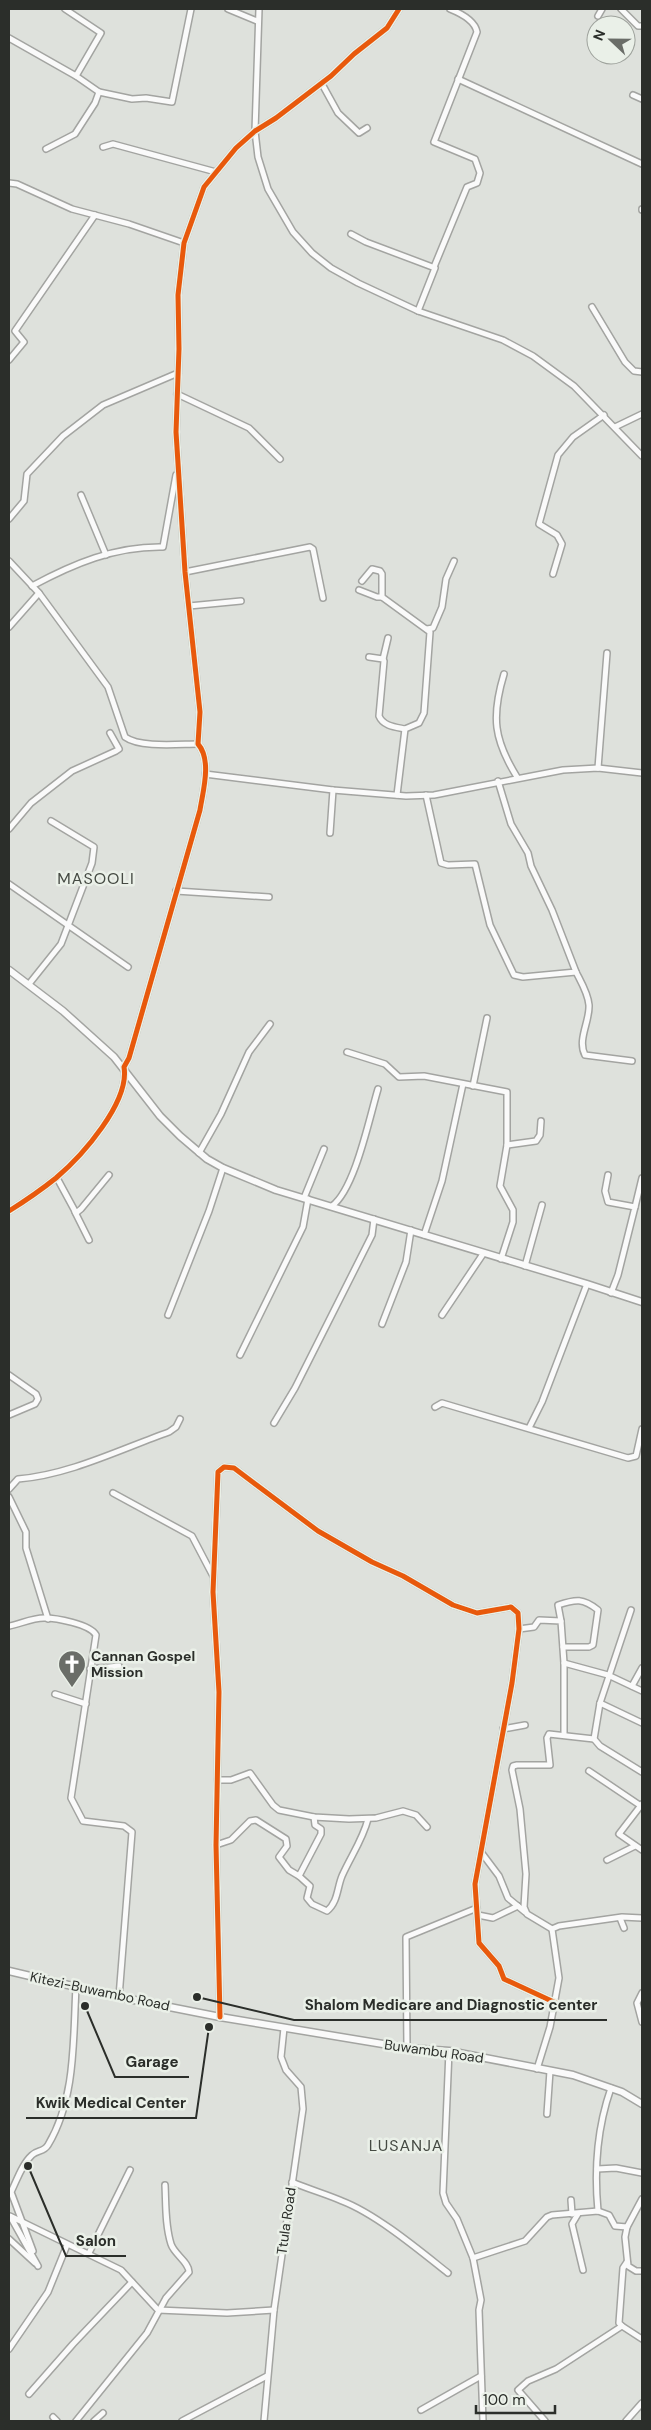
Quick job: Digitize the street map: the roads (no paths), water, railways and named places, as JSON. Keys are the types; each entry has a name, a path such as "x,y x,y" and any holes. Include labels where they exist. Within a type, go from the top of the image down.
{"street":[{"path":"65,9 100,32 76,76"},
{"path":"9,38 76,76 99,92 132,99 146,98 172,102 191,9"},
{"path":"228,9 257,21"},
{"path":"259,9 257,21 255,131 260,169 268,189 293,232 312,254 358,284 418,311 518,347 574,386 642,456"},
{"path":"9,1211 57,1178 86,1147 110,1113 124,1083 124,1067 129,1058 200,810 205,774 204,751 198,744 200,712 185,572 177,467 178,295 184,242 204,187 236,148 255,131 322,84 354,54 387,28 399,9"},
{"path":"418,311 435,272 434,267 468,188 477,183 480,173 475,159 434,142 476,32 476,28 461,11 450,9"},
{"path":"622,9 638,26 642,26"},
{"path":"458,79 642,164"},
{"path":"322,84 346,123 359,133 366,128"},
{"path":"46,149 75,134 95,103 99,92"},
{"path":"634,95 642,99"},
{"path":"103,147 113,144 216,172"},
{"path":"9,183 17,184 72,209 184,242"},
{"path":"9,360 24,342 15,331 95,215"},
{"path":"351,234 366,242 434,267"},
{"path":"592,307 625,362 634,371 642,372"},
{"path":"9,519 24,501 27,474 63,436 103,405 178,373"},
{"path":"177,394 250,428 280,459"},
{"path":"615,427 642,414"},
{"path":"553,574 562,544 557,535 539,524 556,463 566,444 604,415"},
{"path":"32,586 76,563 123,550 163,547 177,467"},
{"path":"81,495 106,555"},
{"path":"185,572 310,547 313,549 323,598"},
{"path":"9,561 32,586 108,687 125,737 129,740 144,743 198,744"},
{"path":"427,629 433,628 442,607 446,579 454,562"},
{"path":"362,581 372,569 380,570 382,574 382,597"},
{"path":"359,590 382,597 427,629 431,634 427,661 424,713 419,723 405,729 386,724 379,716 385,665 383,659 388,638"},
{"path":"9,627 38,594"},
{"path":"189,606 241,601"},
{"path":"598,768 607,653"},
{"path":"369,657 383,659"},
{"path":"504,674 498,701 498,742 516,777"},
{"path":"396,795 405,729"},
{"path":"9,829 31,803 72,771 119,749 110,733"},
{"path":"205,774 333,790 426,796 516,777 563,770 598,768 642,773"},
{"path":"498,781 511,824 528,853 531,866 552,910 589,1004 588,1018 581,1047 585,1055 632,1061"},
{"path":"330,833 333,790"},
{"path":"426,796 441,863 448,865 475,864 490,925 514,975 523,978 576,972"},
{"path":"30,984 56,952 69,928 92,863 94,847 50,821"},
{"path":"9,884 69,928 128,967"},
{"path":"176,891 269,896"},
{"path":"9,970 30,984 124,1067 160,1116 199,1153 223,1168 259,1185 642,1302"},
{"path":"473,1086 487,1018"},
{"path":"199,1153 221,1114 249,1052 270,1024"},
{"path":"346,1052 385,1064 398,1077 424,1076 504,1091 508,1094 507,1145 500,1186 513,1210 513,1222 501,1259"},
{"path":"424,1234 442,1181 463,1084"},
{"path":"332,1206 338,1202 353,1172 378,1089"},
{"path":"507,1145 536,1141 540,1135 541,1121"},
{"path":"240,1355 303,1228 306,1198 324,1149"},
{"path":"168,1315 209,1211 223,1168"},
{"path":"74,1212 81,1209 109,1175"},
{"path":"608,1175 605,1199 608,1202 635,1207"},
{"path":"57,1178 89,1240"},
{"path":"611,1293 618,1275 642,1178"},
{"path":"525,1266 542,1205"},
{"path":"274,1423 295,1388 372,1235 374,1219"},
{"path":"382,1324 406,1262 411,1230"},
{"path":"442,1315 483,1254"},
{"path":"529,1428 542,1402 587,1284"},
{"path":"9,1375 36,1394 38,1399 36,1404 9,1415"},
{"path":"435,1407 442,1403 529,1428 615,1456 632,1459 636,1456 642,1429"},
{"path":"9,1489 18,1479 36,1478 79,1465 169,1432 176,1427 180,1419"},
{"path":"220,2016 216,1845 219,1692 213,1576 218,1472 228,1467 241,1473 318,1531 454,1605 477,1613 511,1607 516,1610 520,1617 519,1629 475,1884 479,1943 499,1966 504,1979 556,2003"},
{"path":"113,1493 192,1536 213,1576"},
{"path":"9,1497 26,1532 28,1554 48,1619"},
{"path":"563,1646 589,1647 594,1645 598,1610 587,1601 571,1601 558,1605 564,1663 564,1735"},
{"path":"594,1739 600,1703 608,1675 631,1610"},
{"path":"9,1626 48,1619 77,1624 95,1632 95,1646 71,1793 72,1804 83,1821 124,1826 130,1829 132,1835 119,1997"},
{"path":"519,1629 534,1627 539,1620 561,1621"},
{"path":"564,1663 608,1675 642,1691"},
{"path":"90,1669 119,1666"},
{"path":"632,1686 642,1667"},
{"path":"54,1694 86,1704"},
{"path":"600,1703 642,1722"},
{"path":"503,1728 525,1725"},
{"path":"527,1914 524,1907 526,1874 521,1819 512,1770 513,1766 550,1765 547,1736 552,1734 594,1739 600,1746 642,1772"},
{"path":"590,1771 642,1805 619,1833 620,1836 642,1850"},
{"path":"217,1780 231,1780 250,1773 276,1808 314,1817 368,1819 403,1811 416,1815 427,1828"},
{"path":"299,1876 321,1834 320,1829 315,1825 314,1817"},
{"path":"216,1845 231,1840 250,1821 256,1820 286,1838 287,1846 278,1857 289,1870 310,1886 307,1898 312,1904 323,1910 329,1909 338,1894 342,1876 362,1839 368,1819"},
{"path":"607,1860 635,1846"},
{"path":"481,1852 499,1876 508,1898 527,1914 552,1929"},
{"path":"478,1915 493,1918 518,1906"},
{"path":"406,2048 406,1937 477,1908"},
{"path":"552,1929 559,1926 620,1918 642,1918"},
{"path":"620,1918 624,1928"},
{"path":"537,2069 556,2003 559,1978 552,1929"},
{"name":"Kitezi-Buwambo Road","path":"9,1971 119,1997 220,2016"},
{"path":"38,2266 12,2192 28,2159 33,2153 43,2150 48,2144 65,2102 71,2070 76,1987"},
{"path":"642,1993 637,2003 642,2022"},
{"name":"Buwambu Road","path":"220,2016 406,2048 449,2051 573,2075 611,2088 642,2104"},
{"name":"Ttula Road","path":"265,2421 267,2376 274,2310 303,2096 301,2087 283,2064 281,2057 284,2028"},
{"path":"449,2051 443,2193 446,2203 458,2219 473,2258 481,2300 479,2310 483,2421"},
{"path":"547,2114 550,2071"},
{"path":"598,2211 597,2169 600,2124 611,2088"},
{"path":"597,2169 616,2168 642,2173"},
{"path":"89,2253 130,2170"},
{"path":"292,2182 343,2201 366,2214 397,2234 448,2273"},
{"path":"76,2421 147,2333 158,2310 190,2270 173,2250 170,2243 167,2230 165,2185"},
{"path":"642,2199 627,2227 625,2237 627,2262 630,2269 642,2271"},
{"path":"571,2200 575,2214 572,2224 583,2270"},
{"path":"473,2258 526,2241 547,2217 557,2214 598,2211 609,2215 615,2226 627,2227"},
{"path":"38,2266 10,2216 121,2270 158,2310 227,2313 274,2310"},
{"path":"9,2239 38,2266"},
{"path":"10,2347 48,2292 67,2245"},
{"path":"627,2262 623,2268 618,2323 642,2339"},
{"path":"29,2394 132,2282"},
{"path":"544,2421 518,2390 528,2381 556,2369 622,2326"},
{"path":"182,2421 267,2376"},
{"path":"421,2410 481,2376"},
{"path":"626,2421 642,2403"},
{"path":"94,2421 103,2413"},
{"path":"81,2416 87,2421"}],"place":[{"name":"Cannan Gospel Mission","path":"72,1688"},
{"name":"Shalom Medicare and Diagnostic center","path":"197,1997"},
{"name":"Garage","path":"85,2006"},
{"name":"Kwik Medical Center","path":"209,2027"},
{"name":"Salon","path":"28,2166"}],"district":[{"name":"MASOOLI","path":"96,878"},
{"name":"LUSANJA","path":"406,2145"}]}
